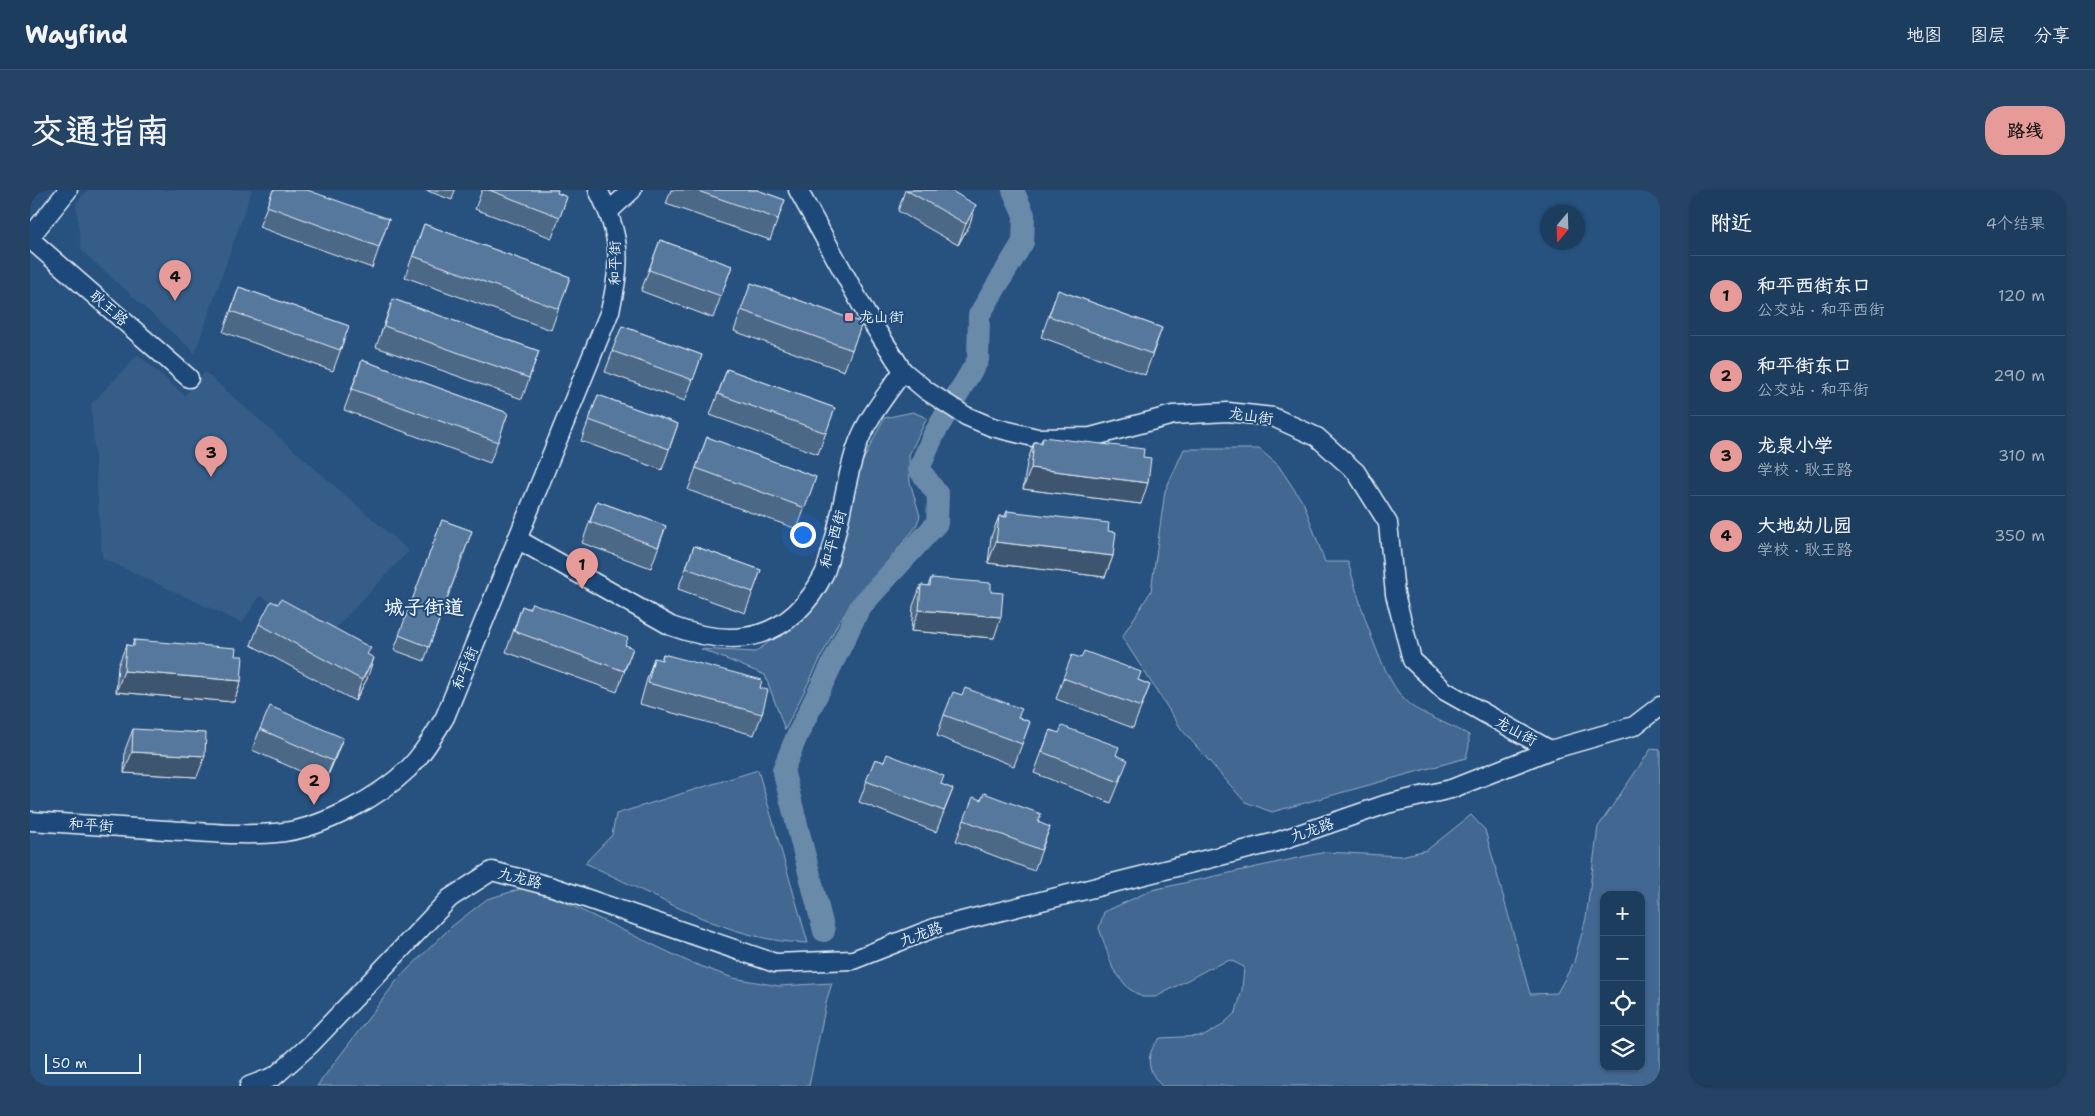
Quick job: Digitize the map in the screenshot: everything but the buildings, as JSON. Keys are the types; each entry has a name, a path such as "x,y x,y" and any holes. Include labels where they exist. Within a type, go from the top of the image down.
{"street":[{"path":"30,238 68,190"},
{"name":"和平街","path":"30,821 208,832 258,834 285,832 319,823 364,801 385,788 408,769 429,743 441,723 610,311 618,279 617,246 609,211 598,190"},
{"path":"609,211 632,190"},
{"name":"龙山街","path":"798,190 867,315 902,371 966,416 992,428 1037,438 1091,437 1172,415 1228,412 1273,417 1317,437 1356,472 1388,523 1394,594 1412,660 1444,691 1550,750"},
{"name":"耿王路","path":"30,238 189,378"},
{"name":"和平西街","path":"517,539 670,626 693,634 727,639 763,633 784,622 804,606 824,573 840,523 856,447 866,425 902,371"},
{"name":"九龙路","path":"249,1086 275,1076 310,1045 450,898 492,870 553,887 775,963 853,960 934,928 1276,842 1387,804 1451,789 1550,750 1634,726 1660,706"}],"shaded area":[{"path":"88,190 252,190 195,353 81,250 76,203"},
{"path":"138,355 185,395 205,372 409,551 330,634 260,596 242,623 102,558 91,404"},
{"path":"913,412 927,418 909,455 910,482 920,516 916,527 839,621 785,730 765,675 701,649 755,652 791,626 832,579 844,536 855,477 884,418"},
{"path":"1184,449 1259,449 1278,465 1304,504 1325,562 1348,562 1372,639 1399,694 1416,709 1469,735 1466,758 1272,812 1245,802 1182,730 1122,637 1151,591 1165,491"},
{"path":"1651,749 1660,750 1660,1086 1162,1086 1153,1074 1149,1062 1155,1044 1160,1038 1204,1036 1221,1026 1236,1012 1242,990 1244,967 1230,960 1210,968 1156,997 1142,997 1128,988 1113,969 1099,928 1104,912 1152,890 1326,852 1401,856 1427,850 1471,815 1485,830 1530,994 1557,993 1574,962 1586,918 1598,827"},
{"path":"758,770 808,943 780,941 722,926 694,915 585,863 612,835 616,814"},
{"path":"524,888 562,901 687,961 733,978 779,986 832,983 809,1086 317,1086 398,979 451,927 487,899"}],"waterway":[{"path":"824,931 783,770 796,738 860,607 937,523 938,495 919,469 934,434 978,360 979,315 1023,242 1024,215 1013,190"}],"place":[{"name":"大地幼儿园","path":"175,301"},
{"name":"龙山街","path":"849,317"},
{"name":"龙泉小学","path":"211,477"},
{"name":"和平西街东口","path":"582,589"},
{"name":"和平街东口","path":"314,805"}],"district":[{"name":"城子街道","path":"424,607"}]}
